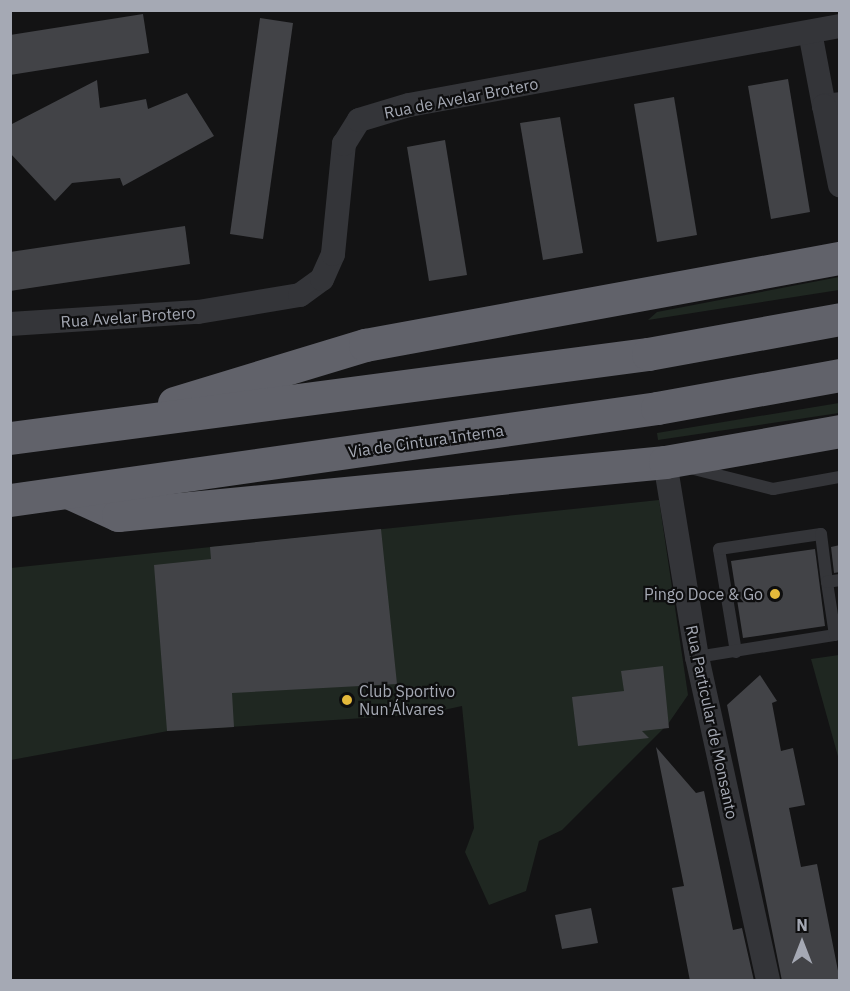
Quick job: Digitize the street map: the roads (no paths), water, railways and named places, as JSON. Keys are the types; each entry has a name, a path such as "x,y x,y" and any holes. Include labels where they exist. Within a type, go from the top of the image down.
{"highway":[{"path":"98,427 364,345 840,258"},
{"path":"10,438 648,354 840,319"},
{"name":"Via de Cintura Interna","path":"10,500 657,408 840,375"},
{"path":"70,493 118,515 665,462 840,431"}],"street":[{"name":"Rua de Avelar Brotero","path":"245,306 300,295 322,279 333,254 344,144 359,120 409,105 840,26"},
{"path":"810,32 832,105 840,185"},
{"name":"Rua Avelar Brotero","path":"10,324 103,321 245,306"},
{"name":"Rua Particular de Monsanto","path":"665,462 697,657 768,981"}],"lane":[{"path":"665,462 773,489 840,477"},
{"path":"697,657 736,652 837,634 833,581 821,534 719,549 736,652"}],"place":[{"name":"Pingo Doce & Go","path":"775,594"},
{"name":"Club Sportivo Nun'Álvares","path":"347,700"}]}
